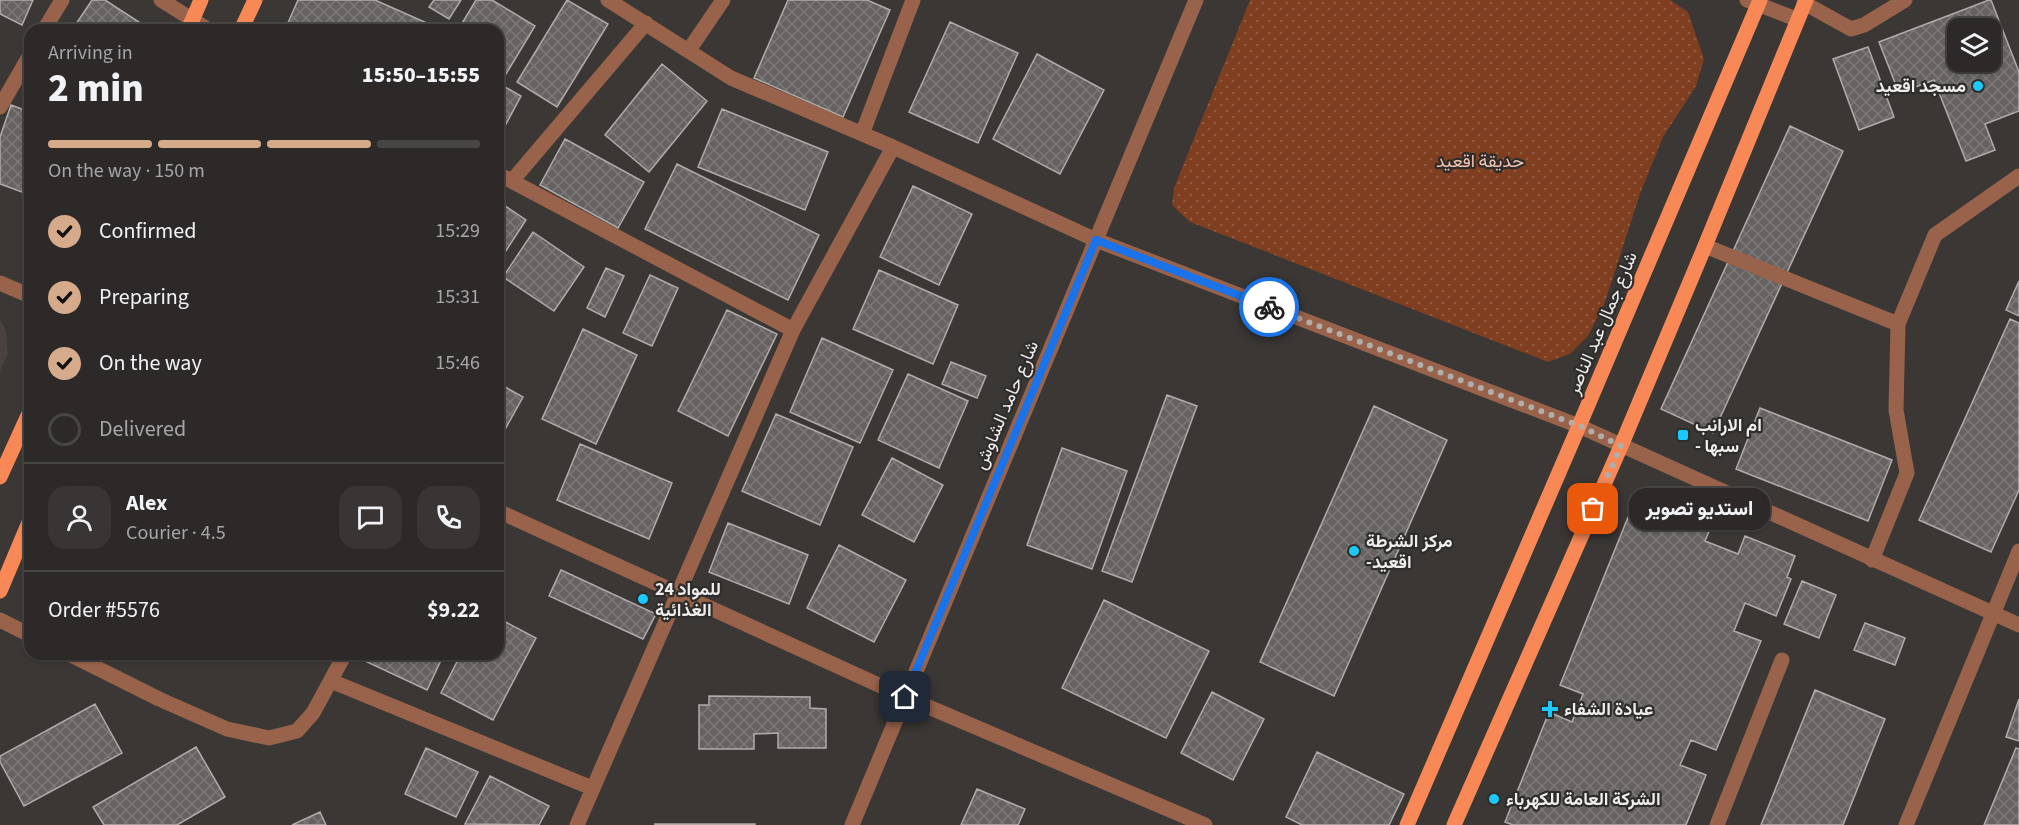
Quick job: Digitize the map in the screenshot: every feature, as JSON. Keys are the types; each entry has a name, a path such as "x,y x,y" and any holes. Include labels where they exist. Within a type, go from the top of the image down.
{"main road":[{"path":"190,24 201,0"},
{"path":"244,24 255,0"},
{"name":"شارع جمال عبد الناصر","path":"1407,825 1580,426 1755,2"},
{"path":"1454,825 1621,446 1705,246 1796,19 1805,2"},
{"path":"0,477 24,424"},
{"path":"0,591 24,534"}],"street":[{"path":"48,24 62,0"},
{"path":"161,0 189,24"},
{"path":"608,0 731,78 893,147 1096,240 1580,426 2019,625"},
{"path":"689,50 723,0"},
{"path":"862,134 913,0"},
{"name":"شارع حامد الشاوش","path":"852,825 1196,0"},
{"path":"1805,2 1851,28 1864,25 1905,0"},
{"path":"1755,2 1796,19"},
{"path":"646,23 505,178 793,330"},
{"path":"0,107 24,65"},
{"path":"577,825 793,330 893,147"},
{"path":"1872,560 1907,473 1896,410 1898,324 1935,235 2019,176"},
{"path":"1705,246 1898,324"},
{"path":"0,283 24,293"},
{"path":"504,514 905,697 1205,825"},
{"path":"1906,825 2019,551"},
{"path":"0,620 24,632"},
{"path":"81,660 226,729 269,738 297,731 313,713 342,660"},
{"path":"1717,825 1782,660"},
{"path":"331,681 592,788"}],"shaded area":[{"path":"0,319 6,331 8,354 0,371"}],"green space":[{"name":"حديقة اقعيد","path":"1250,0 1670,0 1688,12 1704,59 1696,86 1663,137 1640,194 1605,302 1588,336 1570,354 1548,362 1190,222 1172,205 1174,188"}],"building":[{"path":"0,0 33,0 22,25 0,14"},
{"path":"92,0 105,0 142,24 76,24"},
{"path":"298,0 375,0 429,24 287,24"},
{"path":"434,0 461,0 449,19 429,7"},
{"path":"476,0 492,0 535,26 504,77 504,24 462,24"},
{"path":"567,0 608,24 557,107 517,82"},
{"path":"788,0 867,0 890,10 843,117 754,78"},
{"name":"مسجد اقعيد","path":"1991,0 1998,18 1947,18 1947,72 2001,72 2001,26 2019,72 2019,111 1985,124 1995,150 1966,161 1934,80 1899,93 1879,42"},
{"path":"950,22 1018,53 978,143 909,112"},
{"path":"1868,47 1894,117 1859,130 1833,59"},
{"path":"1037,54 1104,90 1060,174 993,139"},
{"path":"662,64 707,101 649,172 605,135"},
{"path":"504,86 521,96 504,128"},
{"path":"11,105 24,110 24,193 0,184 0,137"},
{"path":"722,109 828,152 805,210 698,167"},
{"path":"1790,126 1843,151 1713,433 1661,409"},
{"path":"565,139 644,182 618,228 540,185"},
{"path":"677,164 819,235 788,300 645,229"},
{"path":"913,186 972,214 939,285 880,257"},
{"path":"504,205 526,220 504,254"},
{"path":"533,232 584,267 554,311 504,276"},
{"path":"606,268 624,276 605,317 587,308"},
{"path":"879,270 958,305 933,364 853,329"},
{"path":"650,275 678,288 652,346 623,333"},
{"path":"2019,281 2019,316 2006,310"},
{"path":"727,310 777,334 728,436 678,411"},
{"path":"2010,319 2019,323 2019,490 1991,552 1919,520"},
{"path":"583,329 637,355 596,444 542,419"},
{"path":"822,338 893,370 860,443 790,412"},
{"path":"951,362 986,376 977,398 942,384"},
{"path":"908,374 968,401 939,468 878,440"},
{"path":"504,386 523,397 504,431"},
{"path":"1167,395 1197,406 1132,582 1102,571"},
{"name":"مركز الشرطة -اقعيد","path":"1374,406 1447,440 1334,696 1260,662"},
{"path":"1760,408 1892,460 1868,521 1736,469"},
{"path":"776,414 853,447 820,525 742,491"},
{"path":"580,444 672,483 649,539 557,500"},
{"path":"1062,448 1127,471 1092,569 1027,545"},
{"path":"892,458 943,485 914,542 862,515"},
{"path":"1651,497 1713,522 1705,541 1738,554 1745,536 1795,556 1787,577 1791,579 1776,616 1745,603 1734,631 1761,641 1716,750 1691,740 1680,765 1706,775 1686,825 1513,825 1505,822 1549,712 1572,722 1583,694 1560,685 1631,510 1644,515"},
{"path":"728,523 808,555 789,604 709,572"},
{"path":"839,545 906,580 874,642 807,608"},
{"path":"561,570 656,614 643,639 549,596"},
{"path":"1802,581 1836,595 1819,638 1784,624"},
{"path":"1104,600 1209,651 1166,738 1062,688"},
{"path":"504,621 536,638 493,720 441,693 458,660 504,660"},
{"path":"1865,623 1905,638 1895,665 1854,650"},
{"path":"368,660 441,660 427,690 367,662"},
{"path":"1815,690 1885,719 1843,825 1761,825"},
{"path":"1212,692 1264,719 1233,780 1181,753"},
{"path":"709,696 810,697 810,708 826,709 826,748 778,748 778,733 754,734 754,749 699,749 699,705 709,705"},
{"path":"2019,699 2019,741 2006,737"},
{"path":"95,704 122,753 24,806 0,762 0,756"},
{"path":"196,747 225,797 177,825 104,825 93,807"},
{"path":"426,748 478,772 456,817 405,794"},
{"path":"2016,748 2019,749 2019,825 1984,825"},
{"path":"1317,752 1404,794 1389,825 1302,825 1286,817"},
{"path":"490,776 549,806 539,825 465,824"},
{"path":"977,789 1025,809 1018,825 961,825"},
{"path":"320,812 326,825 292,825"},
{"path":"755,824 755,825 655,825"}],"way so far":[{"path":"1269,307 1580,426 1621,446 1593,509"}],"place":[{"name":"مسجد اقعيد","path":"1978,86"},
{"name":"ام الارانب - سبها","path":"1683,435"},
{"name":"استديو تصوير","path":"1593,509"},
{"name":"مركز الشرطة -اقعيد","path":"1354,551"},
{"name":"24 للمواد الغذائية","path":"643,599"},
{"name":"عيادة الشفاء","path":"1550,709"},
{"name":"الشركة العامة للكهرباء","path":"1494,799"}],"route":[{"path":"905,697 1096,240 1269,307"}]}
